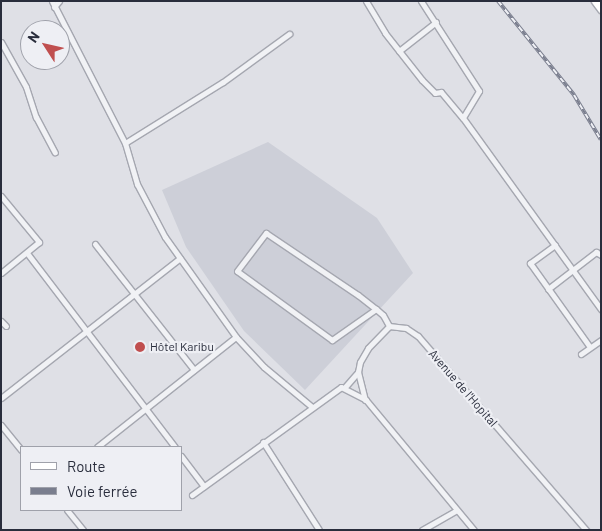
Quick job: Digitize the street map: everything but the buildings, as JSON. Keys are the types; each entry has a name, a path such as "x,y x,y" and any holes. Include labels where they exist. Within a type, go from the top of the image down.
{"street":[{"path":"60,1 53,4 125,143 144,198 180,258 236,337 264,367 312,407"},
{"path":"366,1 399,51 422,80 435,92 441,92 463,118 601,309"},
{"path":"421,1 479,91 463,118"},
{"path":"595,1 601,9"},
{"path":"399,51 436,22"},
{"path":"125,143 223,82 288,34"},
{"path":"1,42 26,87 36,117 54,152"},
{"path":"1,196 40,242 1,273"},
{"path":"345,388 358,372 368,348 389,326 376,309 266,233 238,270 332,340 376,309"},
{"path":"95,244 194,370"},
{"path":"555,245 530,263 590,348"},
{"path":"548,289 596,252 601,255"},
{"path":"27,253 174,446"},
{"path":"1,398 180,258"},
{"path":"1,321 6,326"},
{"name":"Avenue de l'Hopital","path":"389,326 400,325 418,336 586,530"},
{"path":"99,446 236,337"},
{"path":"581,354 601,340"},
{"path":"358,372 366,400"},
{"path":"192,495 337,389 345,388 366,400 474,530"},
{"path":"1,425 20,449"},
{"path":"263,442 320,530"},
{"path":"182,457 204,486"},
{"path":"422,530 457,510"},
{"path":"68,511 83,530"}],"shaded area":[{"path":"268,142 377,218 413,273 305,390 244,331 186,247 162,190"}],"railway":[{"path":"498,1 574,95 601,140"}],"place":[{"name":"Hôtel Karibu","path":"140,347"}]}
